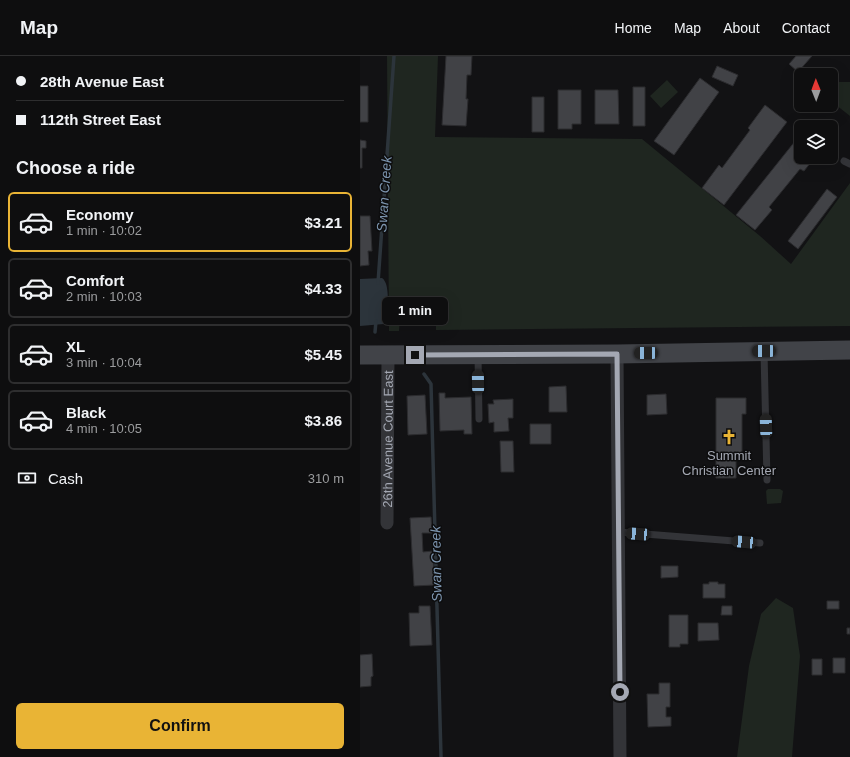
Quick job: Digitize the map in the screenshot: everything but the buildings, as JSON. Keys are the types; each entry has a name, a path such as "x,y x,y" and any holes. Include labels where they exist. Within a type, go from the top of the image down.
{"main road":[{"path":"360,355 617,354 850,350"}],"street":[{"path":"617,354 620,757"},
{"name":"26th Avenue Court East","path":"387,523 388,355"}],"lane":[{"path":"764,351 767,480"},
{"path":"478,354 479,419"},
{"path":"619,532 760,543"}],"shaded area":[{"path":"387,56 438,56 435,137 642,139 760,236 791,264 850,183 850,326 436,330 436,299 401,298 399,331 389,331"},
{"path":"667,80 678,92 661,108 650,96"},
{"path":"838,82 850,82 850,116 838,107"},
{"path":"382,278 385,281 388,292 387,322 384,324 360,326 360,279"},
{"path":"768,489 780,489 783,491 781,503 767,504 766,491"},
{"path":"776,598 793,608 800,656 792,757 737,757 749,666 761,614"}],"waterway":[{"name":"Swan Creek","path":"378,283 394,56"},
{"name":"Swan Creek","path":"375,332 376,321"},
{"name":"Swan Creek","path":"424,374 431,384 441,757"}],"place":[{"name":"Summit Christian Center","path":"729,437"}],"route":[{"path":"415,355 617,354 620,692"}]}
